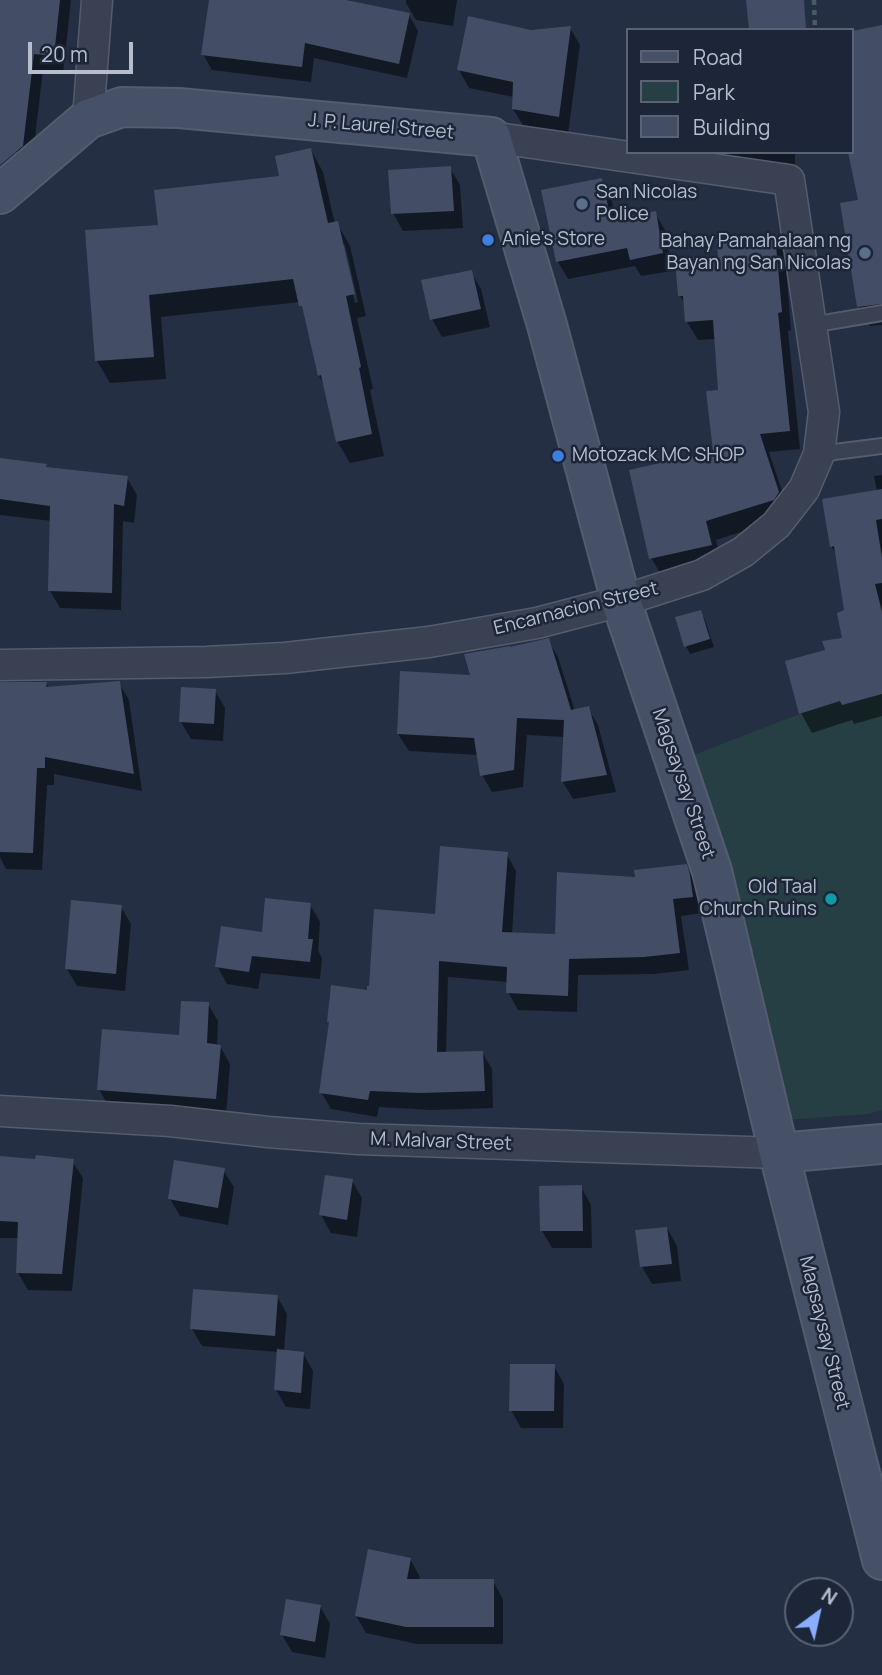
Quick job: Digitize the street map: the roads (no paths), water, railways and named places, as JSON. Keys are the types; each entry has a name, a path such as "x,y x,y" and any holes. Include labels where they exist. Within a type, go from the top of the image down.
{"main road":[{"name":"J. P. Laurel Street","path":"0,194 88,119 122,107 179,108 491,137"},
{"name":"Magsaysay Street","path":"491,137 547,325 621,601 712,871 779,1153 882,1560"},
{"name":"M. Malvar Street","path":"779,1153 882,1144"}],"street":[{"path":"88,119 97,0"},
{"name":"J. P. Laurel Street","path":"491,137 789,180"},
{"name":"Encarnacion Street","path":"0,664 206,662 285,658 443,640 537,623 621,601 702,575 743,552 776,525 804,489 819,454 824,412 789,180"},
{"name":"M. Malvar Street","path":"0,1111 170,1121 358,1139 779,1153"}],"lane":[{"path":"811,325 882,313"},
{"path":"819,454 882,446"}],"place":[{"name":"San Nicolas Police","path":"582,204"},
{"name":"Anie's Store","path":"488,240"},
{"name":"Bahay Pamahalaan ng Bayan ng San Nicolas","path":"865,253"},
{"name":"Motozack MC SHOP","path":"558,456"},
{"name":"Old Taal Church Ruins","path":"831,899"}]}
